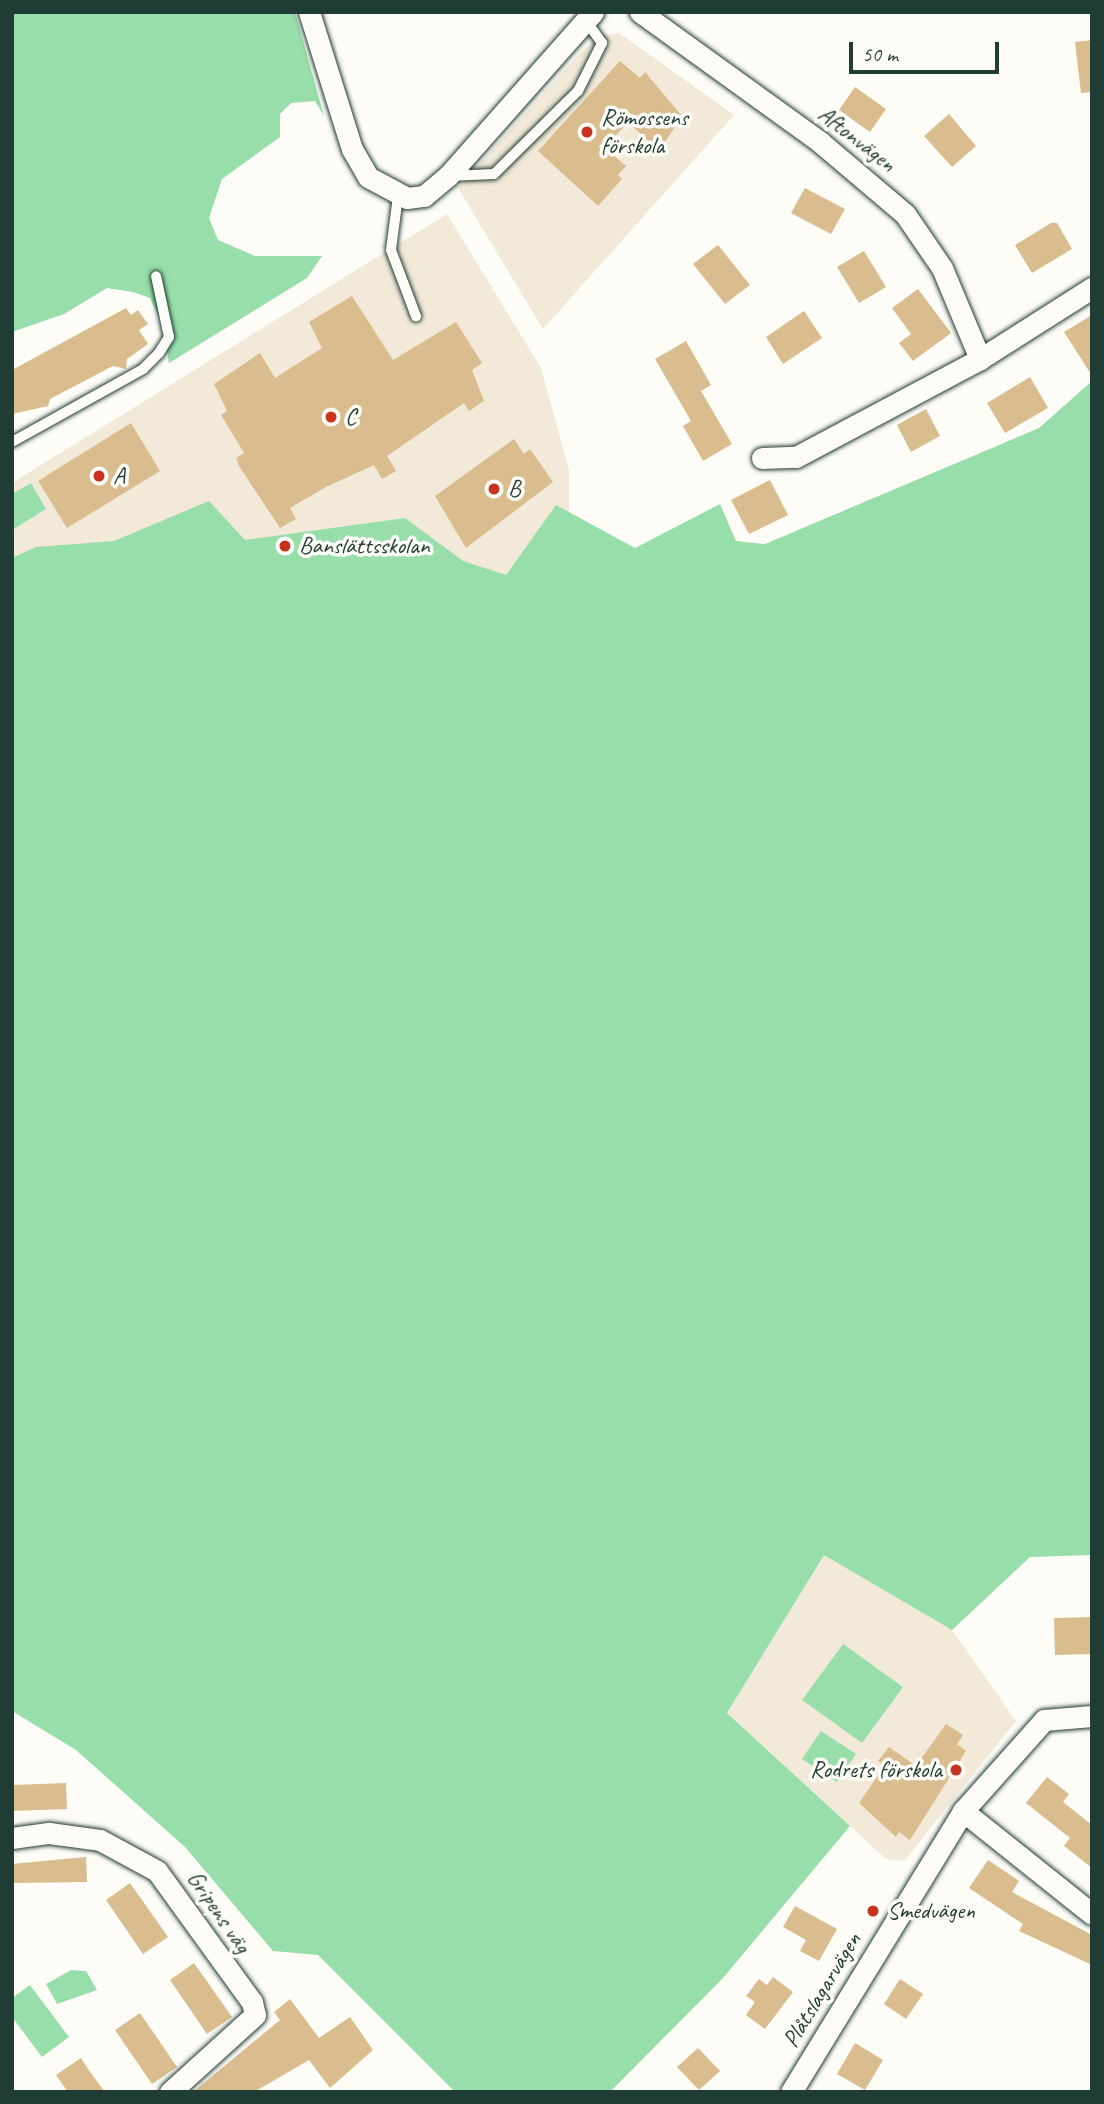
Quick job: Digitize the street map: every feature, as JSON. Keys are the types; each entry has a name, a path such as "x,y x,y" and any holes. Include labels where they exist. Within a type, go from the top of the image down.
{"street":[{"path":"309,12 352,149 368,177 398,196 424,196 448,176 589,16"},
{"name":"Aftonvägen","path":"640,12 820,142 905,214 942,268 980,359"},
{"path":"762,458 796,457 980,359 1092,288"},
{"name":"Plåtslagarvägen","path":"792,2092 963,1811 1044,1720 1092,1716"},
{"path":"963,1811 1092,1914"},
{"name":"Gripens väg","path":"12,1838 49,1833 100,1840 157,1871 253,2002 255,2015 170,2092"}],"lane":[{"path":"448,176 495,174 578,91 602,43 589,16"},
{"path":"398,196 391,250 416,316"},
{"path":"12,442 143,369 159,353 169,337 156,275"}],"shaded area":[{"path":"619,33 734,115 543,329 458,188 578,55 598,37"},
{"name":"Banslättsskolan","path":"447,214 541,368 569,470 569,526 505,620 12,608 12,483"},
{"path":"824,1554 952,1630 1016,1721 904,1861 886,1859 727,1713"}],"green space":[{"path":"12,12 295,12 324,116 315,101 291,103 280,114 280,137 222,179 209,218 218,240 255,256 322,256 307,278 169,363 161,321 150,298 133,292 107,288 64,314 12,332"},
{"path":"1092,381 1092,1555 1030,1557 952,1630 824,1555 727,1713 850,1826 723,1978 610,2092 455,2092 318,1955 273,1951 185,1847 76,1750 12,1711 12,558 36,547 114,541 209,501 245,540 405,518 463,561 506,575 556,505 635,548 720,504 736,541 765,544 1039,428"},
{"path":"31,483 46,509 12,530 12,494"},
{"path":"843,1644 903,1687 862,1743 802,1700"},
{"path":"821,1731 856,1754 837,1782 802,1759"},
{"path":"71,1970 86,1971 97,1990 57,2004 46,1984"},
{"path":"30,1985 69,2037 42,2057 12,2017 12,1998"}],"building":[{"path":"1092,40 1092,92 1081,93 1075,42"},
{"name":"Römossens förskola","path":"620,61 640,78 645,72 682,116 659,151 628,122 605,148 626,166 618,175 622,179 598,206 538,151"},
{"path":"855,87 886,109 870,132 839,110"},
{"path":"949,114 976,146 952,167 924,136"},
{"path":"805,188 845,209 831,234 791,213"},
{"path":"1051,223 1057,223 1072,249 1032,273 1015,245"},
{"path":"718,245 750,285 725,304 693,264"},
{"path":"864,251 886,287 859,303 837,267"},
{"path":"918,289 951,333 913,361 899,343 911,334 892,308"},
{"name":"C","path":"352,296 393,360 456,322 482,363 472,370 484,401 469,411 464,403 387,456 396,471 382,479 374,465 326,487 290,508 296,519 280,528 239,466 236,458 244,453 221,415 227,411 214,384 260,353 275,378 322,348 309,322"},
{"path":"126,308 131,315 138,310 148,324 139,330 148,344 127,359 126,369 113,366 50,399 48,406 12,414 12,370"},
{"path":"804,311 822,338 783,364 766,337"},
{"path":"1092,315 1092,376 1064,332"},
{"path":"686,341 711,385 701,391 732,444 703,461 683,426 691,421 655,359"},
{"path":"1030,377 1048,408 1005,433 987,403"},
{"path":"926,409 940,436 911,452 897,425"},
{"name":"A","path":"131,423 160,471 67,528 38,481"},
{"name":"B","path":"514,439 524,454 530,449 553,482 466,548 435,496"},
{"path":"770,480 788,515 749,534 731,500"},
{"path":"1092,1617 1092,1654 1055,1655 1054,1618"},
{"path":"946,1724 963,1735 957,1744 966,1751 910,1840 899,1832 896,1837 859,1803 885,1765 878,1761 889,1747 916,1766"},
{"path":"1047,1777 1069,1794 1063,1802 1092,1825 1092,1868 1064,1846 1070,1838 1026,1803"},
{"path":"66,1783 67,1809 12,1811 12,1785"},
{"path":"86,1857 87,1882 12,1883 12,1864"},
{"path":"988,1860 1019,1881 1012,1892 1092,1935 1092,1965 1019,1931 1023,1924 969,1888"},
{"path":"130,1883 168,1937 143,1954 106,1900"},
{"path":"795,1906 837,1929 819,1961 800,1951 806,1940 783,1927"},
{"path":"194,1963 232,2017 207,2034 170,1980"},
{"path":"773,1977 793,1992 765,2029 746,2015 755,2002 746,1996 759,1979 767,1985"},
{"path":"900,1979 923,1994 906,2019 884,2004"},
{"path":"290,1999 319,2038 350,2017 373,2050 330,2088 309,2060 254,2092 193,2092 280,2020 274,2012"},
{"path":"140,2013 177,2067 152,2084 115,2030"},
{"path":"855,2043 883,2060 865,2090 837,2074"},
{"path":"698,2048 720,2071 699,2090 677,2067"},
{"path":"81,2058 105,2092 68,2092 56,2075"}],"place":[{"name":"Römossens förskola","path":"587,132"},
{"name":"C","path":"331,417"},
{"name":"A","path":"99,476"},
{"name":"B","path":"494,489"},
{"name":"Banslättsskolan","path":"285,546"},
{"name":"Rodrets förskola","path":"956,1770"},
{"name":"Smedvägen","path":"873,1911"}]}
